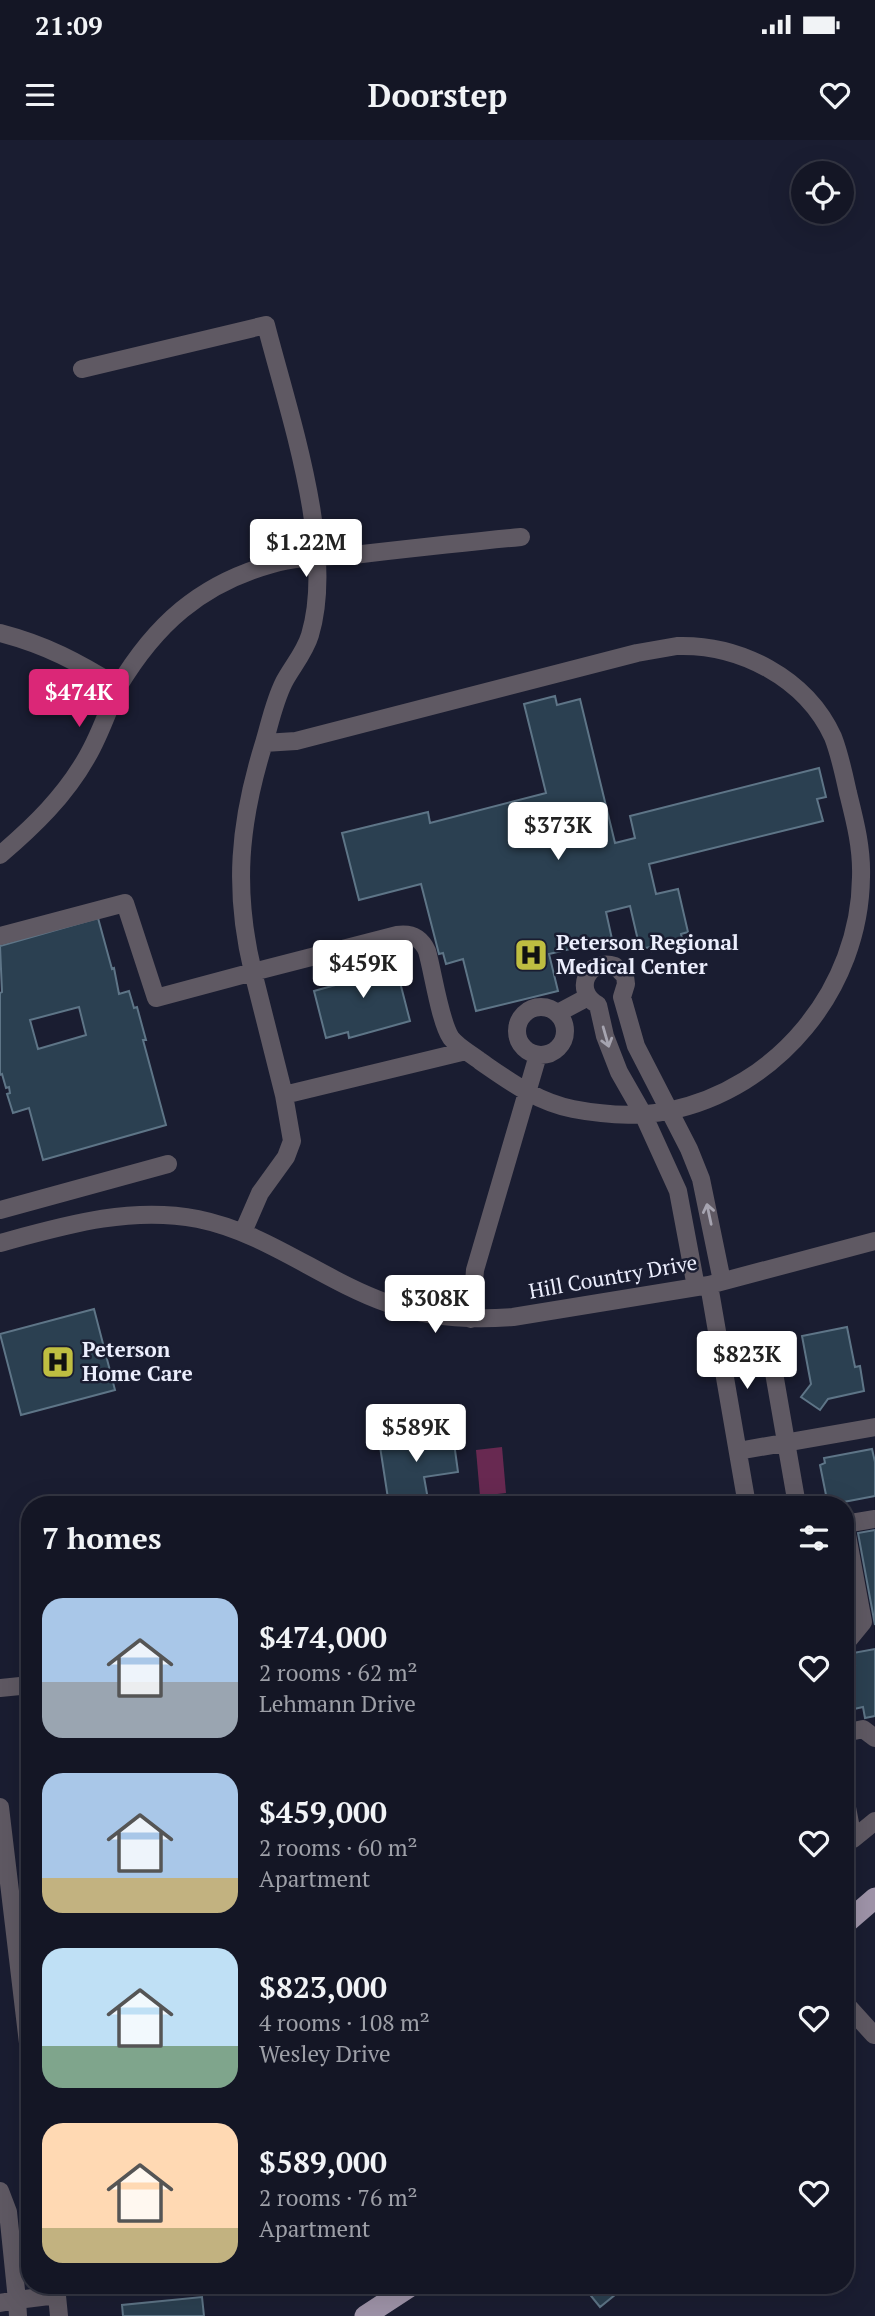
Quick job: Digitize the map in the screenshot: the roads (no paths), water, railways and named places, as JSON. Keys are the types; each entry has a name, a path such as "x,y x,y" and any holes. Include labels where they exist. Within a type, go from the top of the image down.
{"main road":[{"path":"854,1916 875,1898"},
{"path":"365,2316 399,2294"}],"street":[{"path":"82,369 266,325 307,488 317,559 316,608 309,637 276,701 250,787 240,850 241,911 292,1132 290,1149 260,1193 243,1232"},
{"path":"0,855 50,809 71,784 89,755 118,687 135,658 163,625 192,600 224,580 274,564 521,537"},
{"path":"0,633 60,652 118,687"},
{"path":"0,936 125,904 156,998 397,935 411,934 422,942 428,951 452,1038 466,1051 527,1093 547,1102 586,1112 643,1114 669,1111 704,1101 745,1081 782,1053 808,1026 830,994 842,970 852,941 859,900 861,860 858,836 832,736 811,705 787,681 758,663 725,650 677,646 637,653 296,741 264,743"},
{"path":"709,1284 678,1191 643,1114 612,1056 598,1004 588,997 585,991 585,978 594,967 608,964 621,970 626,984 622,997 631,1032 645,1068 701,1179 709,1284 746,1496"},
{"path":"558,1013 588,997"},
{"path":"543,1007 558,1013 565,1028 561,1045 550,1054 527,1052 518,1040 517,1025 521,1017 534,1008 543,1007"},
{"path":"284,1095 466,1051"},
{"path":"471,1319 475,1270 538,1055"},
{"path":"1,1207 168,1164"},
{"name":"Hill Country Drive","path":"0,1243 80,1221 140,1215 198,1219 243,1232 386,1303 432,1315 471,1319 513,1317 709,1284 875,1241"},
{"path":"769,1344 795,1496"},
{"path":"738,1451 875,1427"},
{"path":"854,1522 875,1519"},
{"path":"854,1573 863,1622 854,1633"},
{"path":"0,1688 21,1686"},
{"path":"854,1731 863,1729 875,1738"},
{"path":"0,1807 5,1892 21,1950"},
{"path":"854,1838 875,1821"},
{"path":"854,2013 874,2035"},
{"path":"0,2191 8,2212 12,2306 45,2294"},
{"path":"56,2294 59,2316"}],"place":[{"name":"Peterson Regional Medical Center","path":"531,955"},
{"name":"Peterson Home Care","path":"58,1362"}]}
